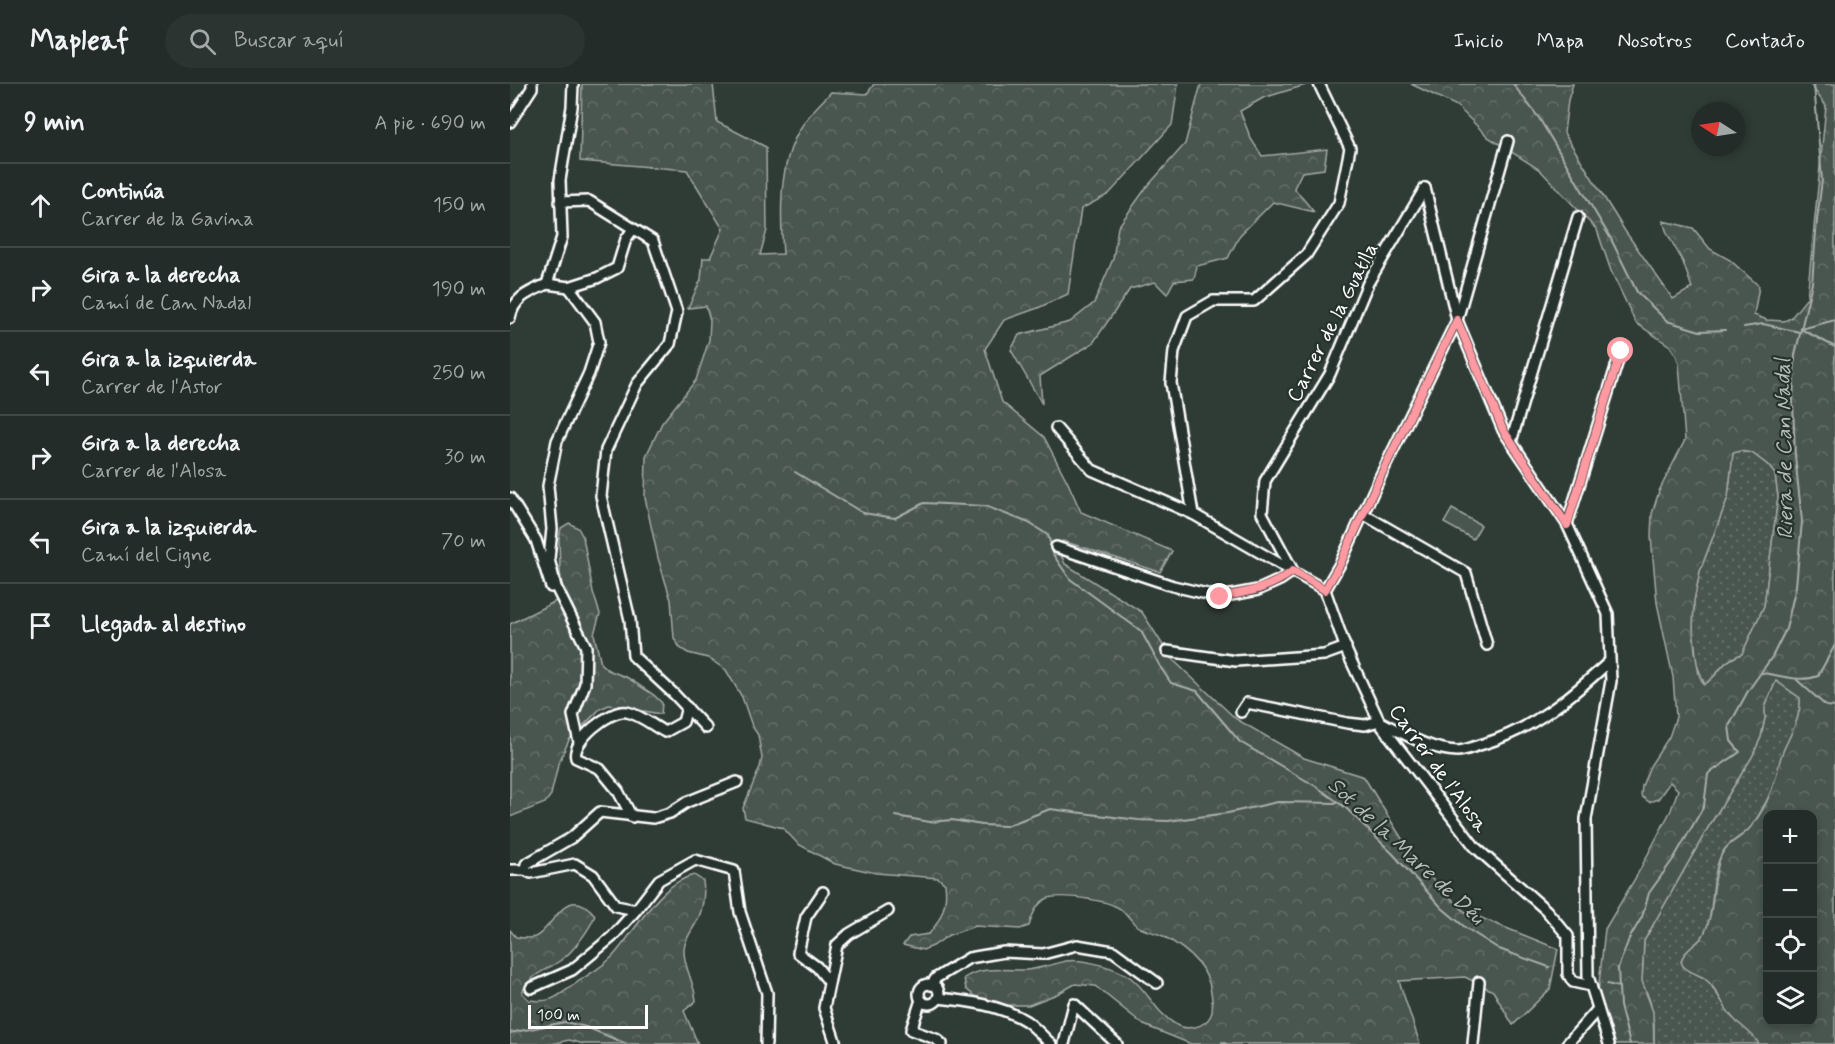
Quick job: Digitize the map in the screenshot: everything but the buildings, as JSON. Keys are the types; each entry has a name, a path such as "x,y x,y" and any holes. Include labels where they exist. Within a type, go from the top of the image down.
{"street":[{"path":"510,122 532,88 532,84"},
{"path":"547,284 561,237 560,180 572,107 573,84"},
{"path":"1193,514 1171,383 1174,351 1187,316 1214,301 1254,301 1306,255 1339,203 1350,148 1320,84"},
{"path":"1056,429 1092,470 1193,514 1325,590 1340,564 1457,320 1508,141"},
{"name":"Carrer de la Guatlla","path":"1293,571 1262,513 1265,481 1330,374 1368,284 1425,188 1457,320"},
{"path":"560,202 589,201 653,241 677,312 670,344 637,384 606,450 601,496 630,621 633,656 706,728"},
{"path":"1511,442 1578,217"},
{"path":"510,318 513,305 528,293 547,284 569,287 597,278 617,268 626,238 633,229"},
{"path":"569,287 595,322 598,342 589,373 557,441 548,486 552,529 549,559 556,587 586,647 585,684 573,715 579,742"},
{"path":"1457,320 1503,430 1567,525 1608,614 1611,681 1586,819 1588,976 1609,1044"},
{"path":"1567,525 1621,351"},
{"path":"510,498 536,540 548,581 552,588 556,587"},
{"path":"1363,514 1466,573 1487,645"},
{"path":"1056,547 1173,586 1220,597 1258,590 1293,571"},
{"name":"Carrer de l'Alosa","path":"1325,590 1346,647 1379,721 1475,847 1546,910 1568,936 1568,974 1573,982 1591,986"},
{"path":"1167,651 1236,661 1324,655 1346,647"},
{"path":"1241,712 1247,703 1347,723 1365,725 1379,721 1418,742 1458,751 1506,737 1550,713 1610,661"},
{"path":"632,816 618,790 600,769 576,758 574,752 579,742 608,716 625,711 641,717 665,732 683,722 687,707"},
{"path":"528,872 526,864 571,838 600,812 653,818 670,813 687,802 737,782"},
{"path":"531,988 572,970 612,937 659,880 695,860 734,871 740,912 767,993 764,1043"},
{"path":"510,870 528,872 575,864 593,875 616,906 636,910"},
{"path":"823,892 806,917 798,953 817,967 829,982"},
{"path":"836,1044 824,1008 837,945 849,934 888,911"},
{"path":"931,985 936,978 969,958 1004,952 1043,954 1077,945 1113,951 1157,983"},
{"path":"1473,1044 1479,982"},
{"path":"925,985 931,985 938,991 938,998 932,1004 926,1004 921,1000 919,994 925,985"},
{"path":"938,998 960,1000 1004,1010 1028,1022 1050,1044"},
{"path":"921,1000 911,1030 936,1039 942,1044"},
{"path":"1064,1044 1074,1004 1117,1044"},
{"path":"1567,1044 1598,1009"}],"green space":[{"path":"582,84 713,84 717,122 766,147 767,230 760,255 783,254 781,219 783,184 790,150 806,120 831,92 867,94 874,84 1178,84 1172,125 1109,194 1081,209 1068,294 1004,320 985,349 1002,402 1044,437 1081,512 1172,551 1160,572 1063,541 1056,543 1065,564 1142,612 1171,658 1236,719 1304,758 1364,777 1418,865 1464,911 1558,949 1550,989 1513,1025 1493,991 1465,977 1399,981 1420,1044 1191,1044 1144,1025 1095,986 1075,984 1029,1005 995,1005 966,989 964,978 986,970 1026,970 1073,960 1100,965 1125,974 1137,983 1162,1014 1179,1026 1190,1028 1204,1023 1211,1015 1213,1007 1205,974 1187,952 1163,936 1137,926 1125,913 1111,904 1092,900 1052,897 1037,907 1029,926 1020,929 975,926 949,935 923,950 903,945 909,937 929,934 937,923 944,905 946,891 945,884 938,878 876,873 835,864 798,844 783,828 745,818 743,808 762,758 758,735 752,726 742,697 726,670 708,658 688,653 680,648 674,638 671,600 658,558 645,498 646,456 662,423 696,380 709,340 710,320 706,306 688,308 701,279 703,258 710,258 723,229 687,170 580,161"},
{"path":"1201,84 1309,84 1263,98 1240,111 1251,139 1262,156 1327,149 1324,169 1302,172 1294,188 1314,212 1273,202 1240,235 1228,258 1197,266 1194,279 1174,281 1167,294 1155,282 1130,289 1093,343 1040,376 1042,404 1011,350 1019,335 1070,322 1094,303 1113,259 1118,227 1146,188 1185,144"},
{"path":"1411,84 1573,84 1568,100 1564,133 1625,231 1673,299 1692,288 1683,262 1663,221 1693,228 1710,249 1730,260 1759,286 1754,315 1767,320 1784,321 1791,318 1807,298 1826,106 1810,84 1835,84 1835,1044 1759,1044 1751,1033 1730,1014 1709,982 1685,969 1682,964 1683,957 1703,936 1707,927 1721,856 1726,848 1750,828 1761,812 1771,793 1782,754 1797,720 1800,698 1776,681 1765,707 1761,737 1752,757 1709,826 1644,941 1642,981 1653,1012 1654,1044 1613,1044 1598,993 1605,929 1636,877 1671,810 1678,790 1670,782 1658,799 1649,802 1641,796 1642,786 1650,766 1669,737 1676,717 1673,677 1657,603 1651,536 1652,514 1659,491 1685,440 1679,364 1670,346 1636,323 1611,271 1597,230 1540,170 1488,137 1457,106","holes":["1740,451 1752,453 1768,465 1775,474 1778,497 1764,606 1742,654 1724,664 1704,685 1699,675 1693,627 1694,601 1700,571 1728,497 1733,453"]},
{"path":"1740,451 1752,453 1768,465 1775,474 1778,497 1764,606 1742,654 1725,664 1705,685 1697,665 1693,627 1694,601 1700,571 1728,497 1733,453"},
{"path":"1452,509 1481,525 1473,539 1444,523"},
{"path":"569,523 578,528 583,537 593,592 600,614 594,634 601,664 654,695 662,703 661,714 609,705 600,709 569,740 558,765 551,795 545,803 510,817 510,624 564,597 560,572 559,538 561,528"},
{"path":"1776,680 1800,698 1797,720 1782,754 1773,787 1762,810 1752,826 1728,845 1722,853 1715,873 1708,925 1704,934 1685,954 1681,962 1709,982 1733,1018 1756,1038 1759,1044 1654,1044 1654,1023 1650,1001 1642,982 1644,941 1709,826 1752,757 1761,737 1765,718 1764,707"},
{"path":"694,875 703,881 703,902 687,939 684,956 696,1001 684,1011 698,1044 584,1044 569,1040 552,1044 510,1044 510,930 516,937 535,937 542,933 561,910 576,903 585,906 595,915 570,952 533,978 522,993 529,1000 549,1000 609,960 659,898 681,880"}],"waterway":[{"path":"1513,84 1539,118 1611,239 1637,292 1667,321 1700,331 1725,330"},
{"name":"Riera de Can Nadal","path":"1630,1044 1620,1006 1618,968 1629,939 1642,917 1649,893 1674,858 1704,806 1708,774 1740,752 1731,741 1729,726 1748,691 1772,657 1786,629 1796,586 1802,521 1795,456 1793,401 1795,355 1812,283 1822,180 1814,84"},
{"path":"1801,329 1835,320"},
{"path":"1744,327 1763,324 1800,332"},
{"path":"1801,329 1835,347"},
{"name":"Sot de la Mare de Déu","path":"795,472 863,513 895,518 924,503 985,506 1029,523 1048,535 1054,556 1070,579 1141,631 1171,683 1197,691 1240,742 1317,787 1346,808 1393,854 1442,908 1466,928 1499,949 1549,967"},
{"path":"1762,673 1797,679 1818,676 1835,645"},
{"path":"1797,680 1826,706 1835,707"},
{"path":"896,816 930,822 952,820 1006,826 1050,809 1138,820 1168,821 1228,813 1278,802 1337,803"},
{"name":"Sot de la Mare de Déu","path":"1607,984 1619,987"},
{"path":"510,1033 565,1022 586,1027 627,1044"},
{"path":"1222,1042 1226,1044"}],"route":[{"path":"1220,597 1258,590 1293,571 1325,590 1340,564 1457,320 1503,430 1567,525 1621,351"}]}
